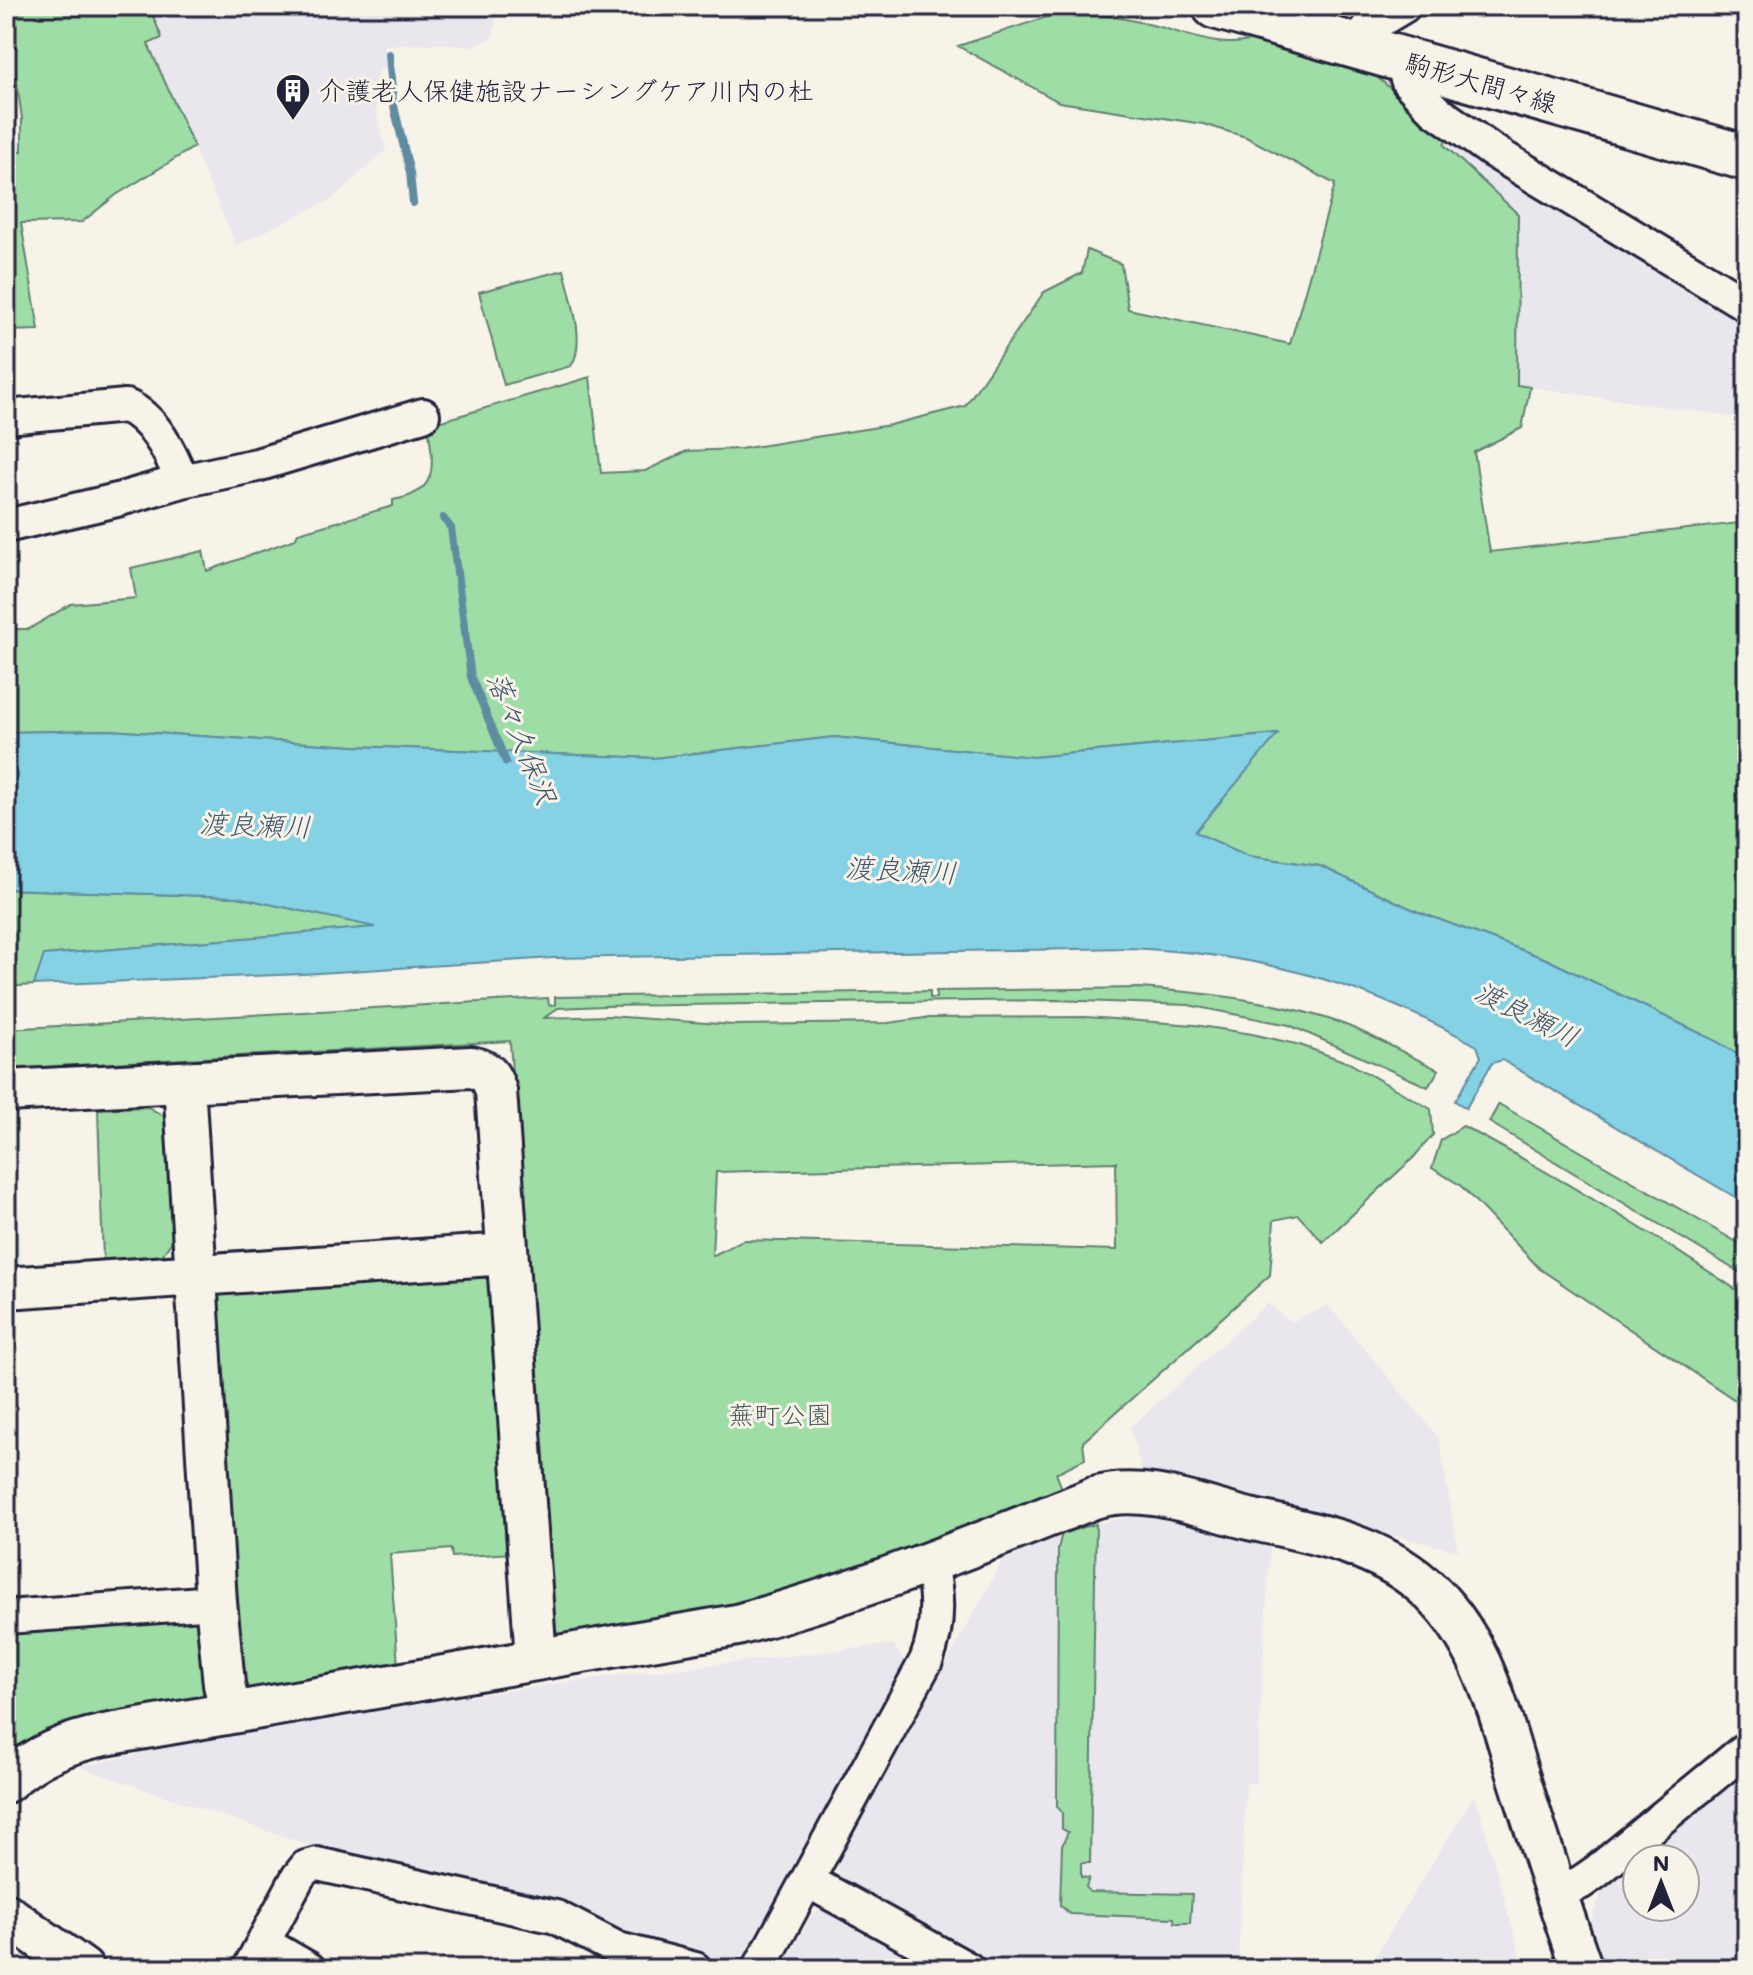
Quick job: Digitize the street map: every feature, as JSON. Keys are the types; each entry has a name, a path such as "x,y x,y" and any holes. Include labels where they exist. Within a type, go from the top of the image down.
{"main road":[{"name":"駒形大間々線","path":"1215,6 1747,158"}],"street":[{"path":"1356,47 1369,27 1404,6"},
{"path":"1401,60 1408,82 1435,110 1491,150 1747,305"},
{"path":"6,417 126,406 139,412 158,435 182,481"},
{"path":"6,526 257,465 423,415"},
{"path":"6,1091 471,1067 484,1070 492,1077 496,1091 536,1659"},
{"path":"184,1083 216,1602 224,1684 230,1712"},
{"path":"6,1288 507,1254"},
{"path":"6,1782 46,1752 71,1742 737,1625 811,1604 1094,1498 1119,1492 1151,1495 1361,1548 1422,1584 1448,1608 1468,1636 1491,1689 1582,1969"},
{"path":"759,1969 926,1661 932,1646 937,1608 930,1561"},
{"path":"6,1617 216,1602"},
{"path":"1556,1892 1580,1883 1596,1872 1747,1748"},
{"path":"309,1969 256,1956 298,1877 306,1867 317,1864 556,1917 618,1949 695,1969"},
{"path":"808,1881 968,1969"},
{"path":"6,1914 83,1969"}],"shaded area":[{"path":"149,6 498,6 493,38 469,47 384,45 386,67 379,69 376,111 386,150 331,200 236,245 148,43 162,38"},
{"path":"1448,137 1747,319 1747,375 1740,418 1517,385 1518,214 1443,145"},
{"path":"12,1106 21,1271 6,1272 6,1107"},
{"path":"1268,1303 1291,1322 1328,1305 1439,1438 1458,1551 1143,1475 1130,1427"},
{"path":"1146,1514 1270,1547 1256,1783 1246,1783 1238,1969 994,1969 843,1885 836,1866 1002,1561 1016,1549 1076,1528"},
{"path":"893,1644 910,1670 746,1969 632,1946 569,1909 305,1844 79,1767 192,1742 346,1714 597,1678"},
{"path":"1747,1772 1747,1969 1603,1969 1589,1927 1601,1893 1621,1876 1621,1923 1701,1923 1701,1843 1661,1843"},
{"path":"1475,1794 1524,1969 1367,1969"},
{"path":"824,1908 934,1969 781,1969 812,1914"}],"green space":[{"path":"6,6 149,6 162,38 148,44 194,147 116,195 82,222 21,223 39,330 6,331 6,149 22,151 22,118 6,37"},
{"path":"1079,10 1216,42 1255,39 1371,72 1448,137 1444,145 1518,214 1517,385 1530,387 1522,428 1474,452 1490,552 1747,522 1747,1060 1716,1041 1546,959 1416,911 1320,866 1248,856 1194,832 1277,734 1033,757 834,737 654,758 353,746 108,730 6,732 6,629 29,629 71,604 136,598 131,568 203,551 207,571 295,539 298,533 393,506 393,500 419,490 430,474 432,464 428,425 590,377 601,473 645,471 687,451 740,449 890,425 965,406 1044,292 1082,273 1087,250 1121,264 1128,309 1290,344 1335,184 1246,137 1203,124 1059,102 958,46 1056,14"},
{"path":"564,270 578,345 571,366 504,385 479,292"},
{"path":"6,889 237,897 378,927 45,955 34,985 6,987"},
{"name":"蕪町公園","path":"1141,988 1243,999 1294,1009 1343,1024 1439,1070 1428,1087 1289,1025 1188,1005 1055,1000 604,1006 558,1008 544,1018 609,1016 734,1025 888,1023 925,1018 1086,1017 1195,1025 1300,1045 1349,1063 1431,1109 1433,1135 1414,1157 1323,1242 1298,1215 1274,1220 1270,1275 1083,1442 1085,1459 1056,1473 1063,1491 784,1596 561,1641 547,1629 510,1041 6,1069 6,1029 548,998 549,1005 555,1005 555,997 930,991 930,998 936,998 936,991","holes":["1116,1162 1117,1250 743,1240 712,1256 716,1172"]},
{"path":"1499,1104 1747,1248 1747,1277 1489,1122"},
{"path":"148,1107 164,1116 173,1240 161,1257 103,1260 98,1109"},
{"path":"1463,1126 1607,1208 1747,1297 1747,1408 1540,1269 1460,1185 1432,1168 1441,1140"},
{"path":"478,1271 494,1285 512,1553 452,1557 451,1549 390,1554 398,1666 256,1693 238,1681 213,1303 227,1289"},
{"path":"1096,1524 1090,1863 1081,1863 1081,1877 1089,1878 1086,1887 1090,1892 1192,1894 1190,1923 1175,1923 1174,1918 1070,1914 1060,1905 1062,1846 1068,1832 1062,1829 1062,1813 1057,1806 1058,1549 1062,1533"},
{"path":"189,1616 205,1628 210,1686 196,1702 6,1761 6,1628"}],"water":[{"name":"渡良瀬川","path":"108,730 353,746 654,758 834,737 1033,757 1278,734 1195,832 1248,856 1320,866 1416,911 1546,959 1716,1041 1747,1060 1747,1204 1502,1060 1492,1063 1466,1108 1455,1101 1481,1057 1477,1046 1393,1005 1310,975 1178,951 1130,948 553,958 303,974 34,985 44,955 375,927 237,897 6,889 6,732"}],"waterway":[{"name":"落々久保沢","path":"389,54 393,102 410,173 413,203"},
{"name":"落々久保沢","path":"443,518 451,528 471,677 506,762"}],"place":[{"name":"介護老人保健施設ナーシングケア川内の杜","path":"293,122"}]}
